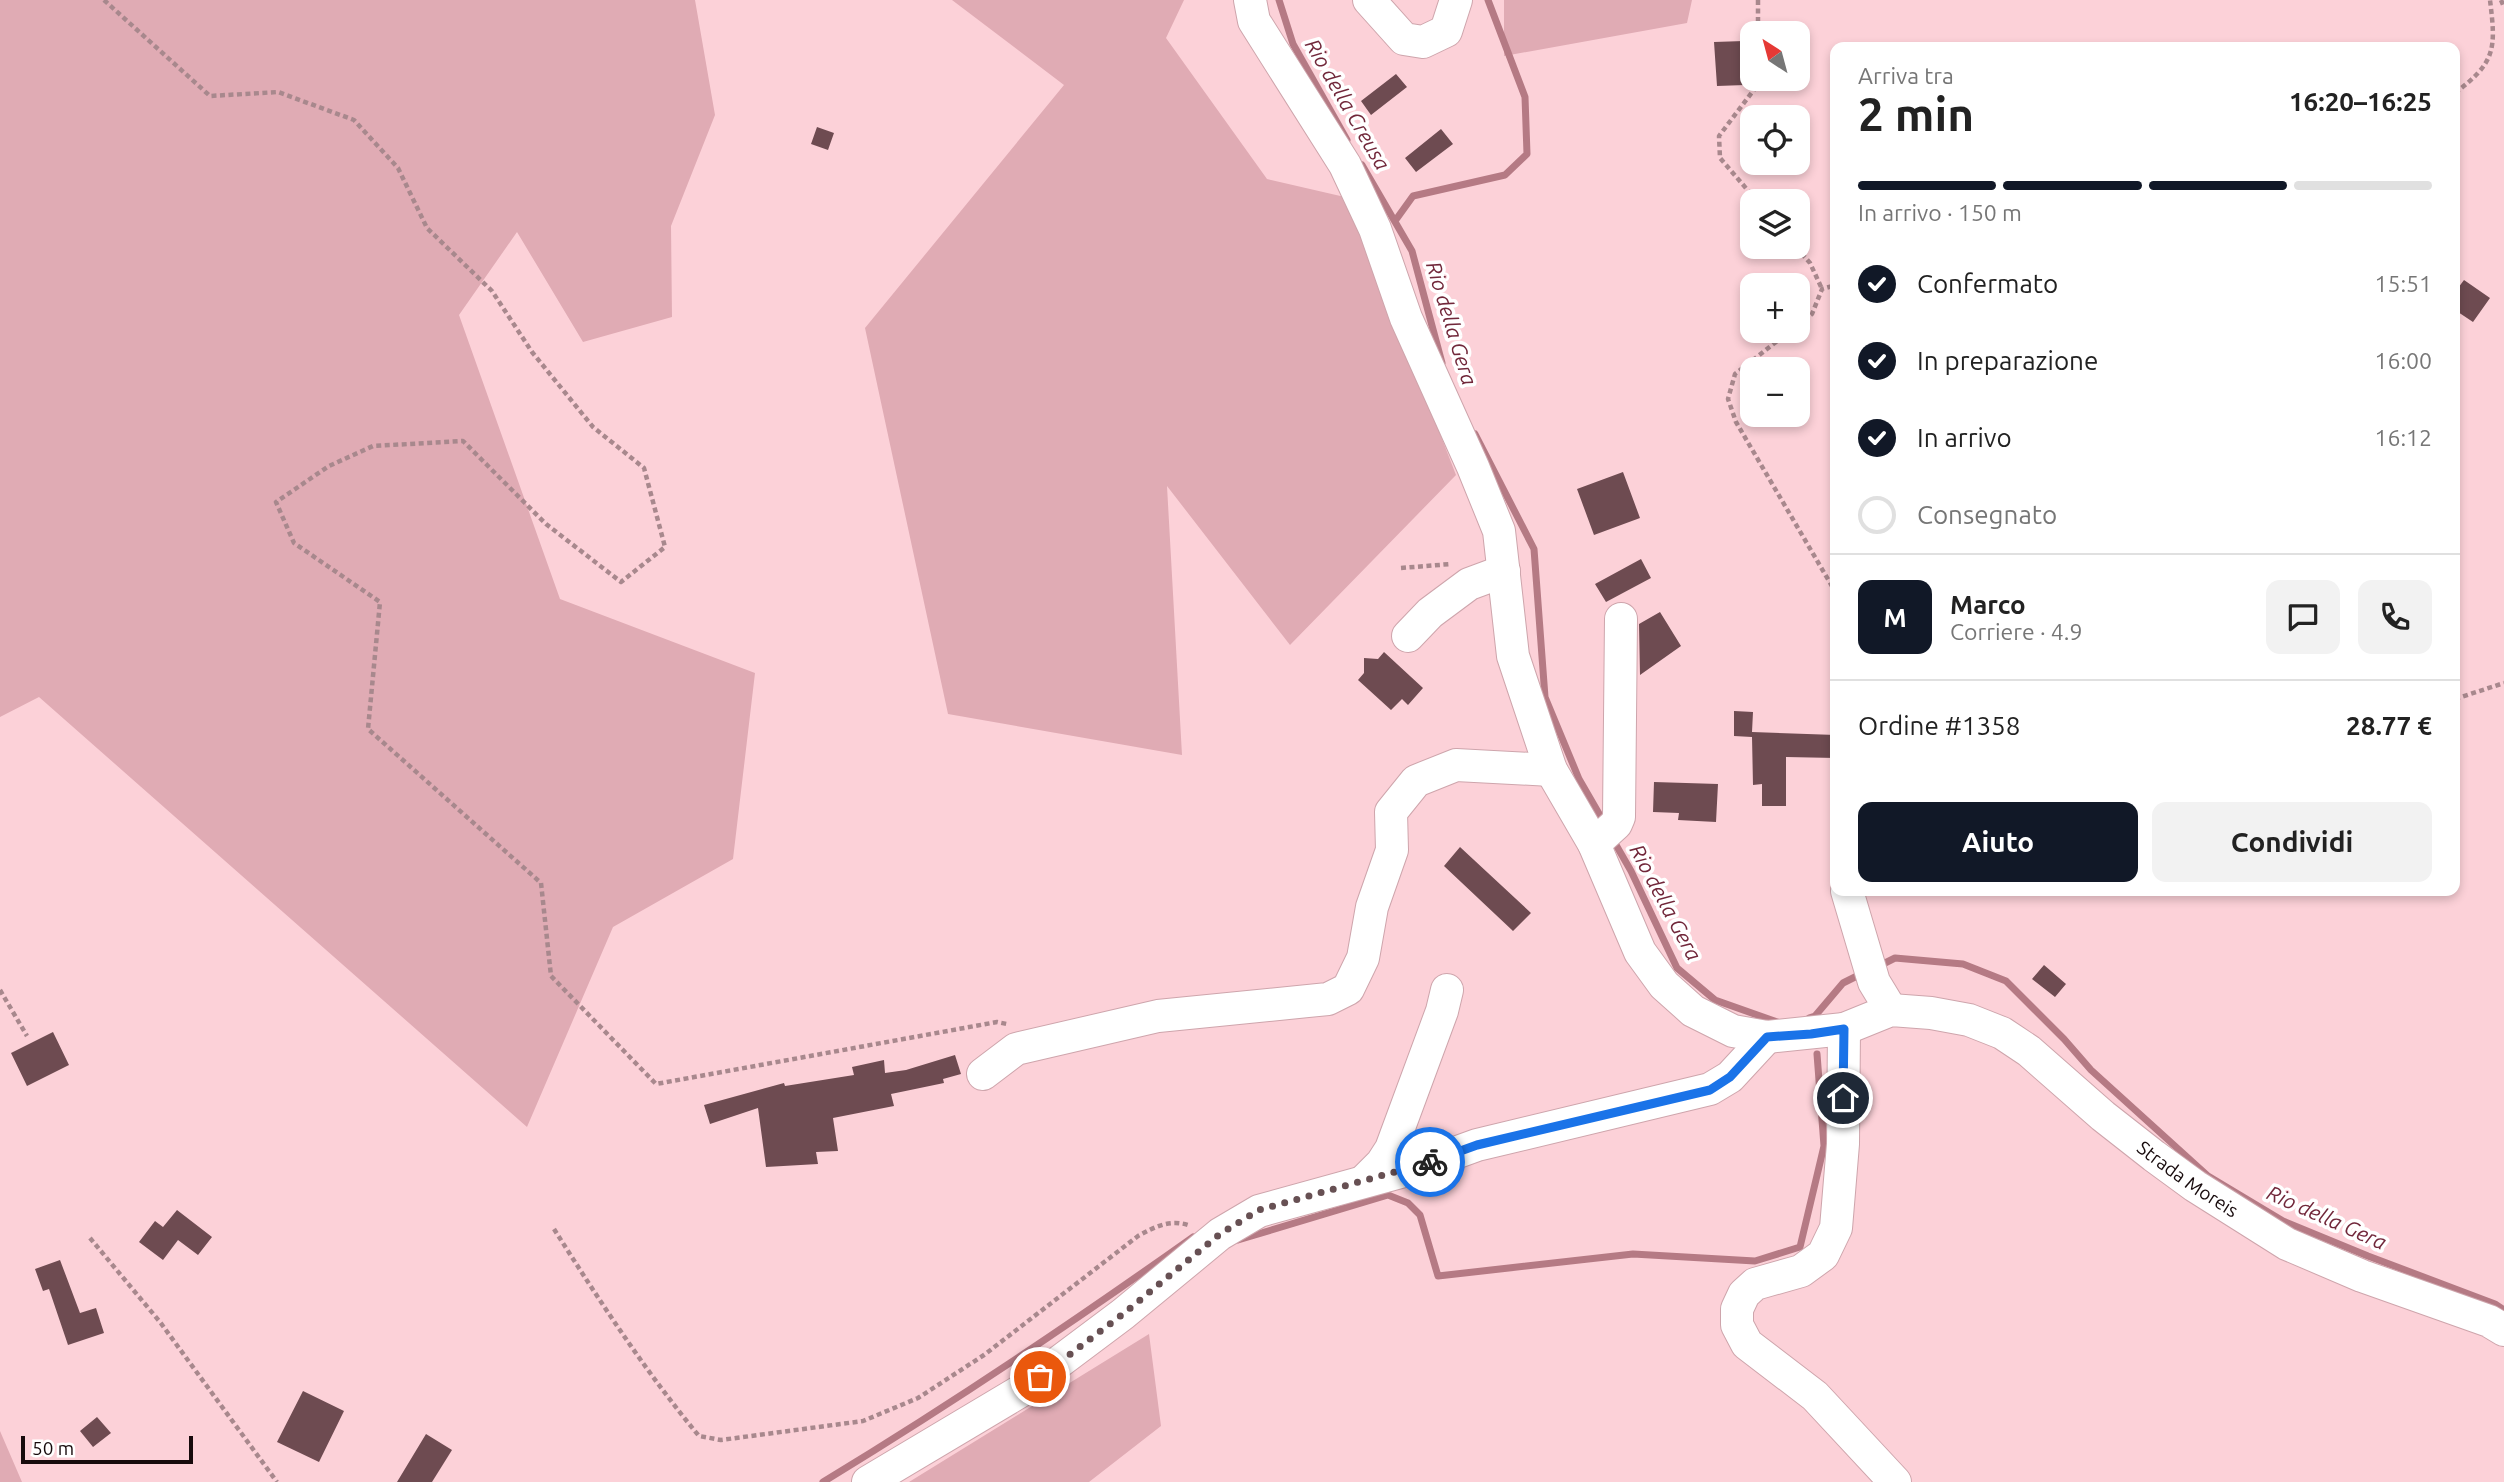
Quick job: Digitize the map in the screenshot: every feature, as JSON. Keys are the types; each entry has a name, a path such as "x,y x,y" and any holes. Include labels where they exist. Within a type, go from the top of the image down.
{"street":[{"path":"1250,0 1254,21 1345,165 1375,229 1406,318 1473,467 1499,531 1513,656 1551,770 1605,834 1640,952 1664,985 1693,1011 1733,1031 1767,1037 1844,1029 1891,1010 1869,968 1848,896"},
{"path":"1369,0 1404,39 1423,42 1446,31 1456,0"},
{"path":"1408,636 1430,613 1469,584 1504,570"},
{"path":"1605,834 1619,817 1621,619"},
{"path":"983,1073 1016,1049 1158,1016 1328,999 1348,989 1363,958 1371,907 1392,850 1391,812 1416,781 1456,765 1551,770"},
{"path":"1365,1180 1382,1163 1391,1149 1442,1011 1447,990"},
{"name":"Strada Moreis","path":"1891,1010 1931,1013 1969,1020 2002,1033 2029,1051 2103,1116 2154,1156 2195,1186 2287,1244 2362,1276 2489,1321 2504,1331"},
{"path":"1844,1029 1843,1143 1836,1228 1823,1255 1801,1271 1755,1284 1744,1294 1737,1309 1737,1325 1747,1344 1815,1396 1895,1482"},
{"path":"868,1482 1019,1392 1123,1314 1220,1234 1259,1210 1410,1169 1477,1145 1710,1090 1730,1077 1767,1037"}],"path":[{"path":"104,0 209,96 278,92 354,120 398,168 427,228 492,291 532,352 593,427 644,468 665,547 621,582 545,524 463,441 373,446 329,466 276,502 294,543 380,602 368,729 541,883 551,976 656,1084 997,1022 1010,1024"},
{"path":"1758,0 1758,21"},
{"path":"2460,89 2478,76 2493,49 2490,0"},
{"path":"2501,0 2504,7"},
{"path":"1747,189 1720,158 1719,136 1753,91"},
{"path":"1806,259 1822,289 1810,315"},
{"path":"1822,289 1830,287"},
{"path":"1775,343 1735,374 1728,399 1737,422 1830,583"},
{"path":"2460,697 2504,683"},
{"path":"0,990 27,1036"},
{"path":"554,1229 610,1317 680,1414 699,1436 721,1440 863,1421 885,1412 918,1398 984,1355 1138,1236 1161,1224 1179,1222 1220,1234"},
{"path":"90,1238 160,1322 277,1482"}],"shaded area":[{"path":"0,0 695,0 715,115 671,226 672,317 583,342 517,232 459,315 560,599 755,673 733,859 613,927 527,1127 39,697 0,717"},
{"path":"952,0 1184,0 1166,38 1267,179 1349,198 1456,475 1290,645 1167,486 1182,755 948,714 865,328 1064,85"},
{"path":"1504,0 1692,0 1687,23 1504,56"},
{"path":"1149,1334 1161,1426 1089,1482 909,1482"},
{"path":"0,1431 22,1482 0,1482"}],"building":[{"path":"1740,41 1740,85 1717,86 1714,42"},
{"path":"1396,74 1407,87 1371,115 1361,101"},
{"path":"817,127 834,133 828,150 811,144"},
{"path":"1441,129 1453,144 1416,172 1405,158"},
{"path":"2464,280 2490,298 2473,322 2460,313 2460,285"},
{"path":"1623,472 1640,518 1594,535 1577,489"},
{"path":"1641,559 1651,578 1606,602 1595,584"},
{"path":"1660,612 1681,646 1640,675 1639,624"},
{"path":"1384,652 1423,688 1408,705 1402,699 1391,710 1358,680 1364,673 1364,658 1378,659"},
{"path":"1734,711 1753,712 1752,732 1830,735 1830,758 1786,757 1786,806 1762,806 1762,784 1753,785 1752,737 1734,736"},
{"path":"1654,782 1718,784 1716,822 1678,820 1679,813 1653,812"},
{"path":"1460,847 1531,913 1513,931 1444,866"},
{"path":"2044,965 2066,984 2055,997 2032,979"},
{"path":"53,1032 69,1065 27,1086 11,1053"},
{"path":"955,1055 961,1074 943,1079 944,1083 891,1094 894,1106 833,1118 838,1151 816,1152 818,1164 766,1167 758,1108 710,1124 704,1105 784,1083 785,1086 854,1075 852,1067 884,1060 885,1073 906,1070"},
{"path":"177,1210 212,1237 198,1255 178,1240 163,1260 139,1242 155,1221 163,1227"},
{"path":"60,1260 80,1313 96,1308 104,1333 68,1345 49,1289 43,1291 35,1269"},
{"path":"303,1391 344,1411 319,1462 277,1442"},
{"path":"97,1417 111,1433 93,1447 80,1431"},
{"path":"426,1434 452,1450 432,1482 397,1482"}],"waterway":[{"name":"Rio della Creusa","path":"1279,0 1293,44 1347,140"},
{"path":"1395,221 1413,196 1505,175 1527,154 1525,97 1488,0"},
{"name":"Rio della Gera","path":"1362,165 1412,251 1442,363"},
{"name":"Rio della Gera","path":"1475,434 1534,549 1545,697 1579,779 1605,824"},
{"name":"Rio della Gera","path":"1612,838 1631,871 1677,968 1715,1000 1780,1023"},
{"name":"Rio della Gera","path":"1877,967 1895,958 1963,964 2006,981 2091,1070 2208,1176 2283,1221 2495,1304 2504,1310"},
{"name":"Rio della Gera","path":"1809,1018 1815,1016 1843,983 1863,973"},
{"path":"1238,1240 1388,1195 1408,1203 1420,1215 1438,1276 1633,1254 1755,1261 1800,1247 1824,1146 1817,1054"},
{"path":"823,1482 1010,1363 1193,1237"}],"way so far":[{"path":"1040,1377 1123,1314 1220,1234 1259,1210 1430,1162"}],"route":[{"path":"1430,1162 1477,1145 1710,1090 1730,1077 1767,1037 1844,1029 1843,1098"}]}
